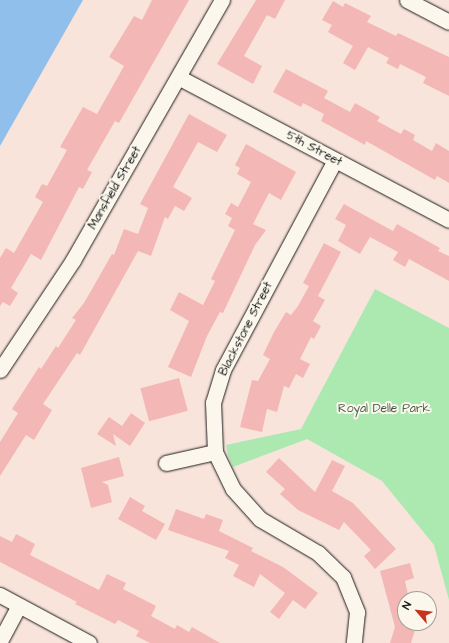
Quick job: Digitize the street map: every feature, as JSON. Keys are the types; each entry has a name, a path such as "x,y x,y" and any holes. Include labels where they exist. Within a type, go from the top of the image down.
{"street":[{"name":"Mansfield Street","path":"0,370 73,260 180,78 222,0"},
{"path":"408,0 449,22"},
{"name":"5th Street","path":"180,78 449,220"},
{"name":"Blackstone Street","path":"335,160 223,370 213,402 215,452 233,489 260,520 318,553 343,577 356,612 354,643"},
{"path":"166,463 215,452"},
{"path":"0,595 89,643"},
{"path":"0,641 19,606"}],"green space":[{"name":"Royal Delle Park","path":"375,289 449,328 449,600 434,545 382,481 307,439 233,467 228,455 226,445 301,429"}],"water":[{"path":"0,0 83,0 0,146"}],"building":[{"path":"152,0 189,0 119,123 115,121 87,170 92,172 83,189 79,187 41,260 31,254 11,288 18,293 10,306 3,302 0,306 0,258 6,248 14,253 43,202 35,197 42,184 47,186 67,150 60,147 83,107 97,114 124,66 109,57 134,16 142,20"},
{"path":"256,0 285,0 275,19 267,15 244,56 262,66 253,84 217,64"},
{"path":"333,1 343,7 345,3 371,16 367,22 396,36 398,33 449,57 449,96 423,83 426,77 400,64 398,69 386,63 389,58 368,47 355,70 343,63 353,46 328,32 332,25 322,20"},
{"path":"286,69 328,91 324,98 350,112 355,103 380,117 377,121 401,134 404,129 415,135 413,140 432,151 436,143 449,151 449,183 437,176 435,180 366,141 365,145 321,121 324,114 303,103 301,107 273,92"},
{"path":"189,114 227,135 217,152 198,142 173,187 192,198 184,211 175,206 168,219 165,217 151,256 138,251 80,355 77,353 43,404 52,410 34,440 26,435 0,476 0,442 18,413 12,409 39,367 41,369 56,346 58,348 76,320 72,318 84,303 112,254 114,255 124,229 138,234 148,208 140,204"},
{"path":"246,144 296,172 281,200 269,193 253,224 266,230 255,245 223,313 220,312 207,336 191,377 168,367 189,321 170,310 179,292 203,305 215,281 211,279 235,230 228,226 232,218 225,214 231,203 238,207 251,182 237,174 240,168 235,165"},
{"path":"344,204 393,231 397,224 440,248 438,251 449,256 449,281 409,259 405,267 393,260 398,252 370,237 360,254 338,241 346,225 335,219"},
{"path":"324,243 341,252 318,296 325,300 313,321 321,326 314,339 311,337 300,359 310,364 303,378 296,374 289,388 284,386 277,412 267,409 262,432 240,427 252,380 258,381 270,359 263,355 286,312 291,315 298,306 309,286 303,283"},
{"path":"179,378 188,411 149,421 140,388"},
{"path":"131,413 145,423 130,446 113,434 116,446 97,434 109,417 122,426"},
{"path":"119,457 124,476 102,482 108,485 112,502 91,508 81,468"},
{"path":"279,458 315,492 332,460 345,466 332,491 353,503 396,549 375,569 364,556 371,550 344,522 339,530 298,510 280,494 285,489 266,472"},
{"path":"130,497 145,506 142,511 165,524 156,540 118,519"},
{"path":"176,509 204,519 206,514 223,520 219,531 253,548 251,551 283,567 318,593 305,609 293,600 279,619 270,612 285,593 260,574 254,587 233,576 239,565 225,558 229,551 168,530"},
{"path":"16,534 35,544 30,555 99,590 107,574 126,583 123,589 156,606 151,616 175,629 177,625 189,632 192,627 220,643 150,643 136,636 139,631 118,620 115,624 75,604 77,602 0,562 0,536 12,542"},
{"path":"410,563 414,578 405,581 407,591 397,591 397,631 415,631 411,643 390,643 395,627 380,571"}]}
